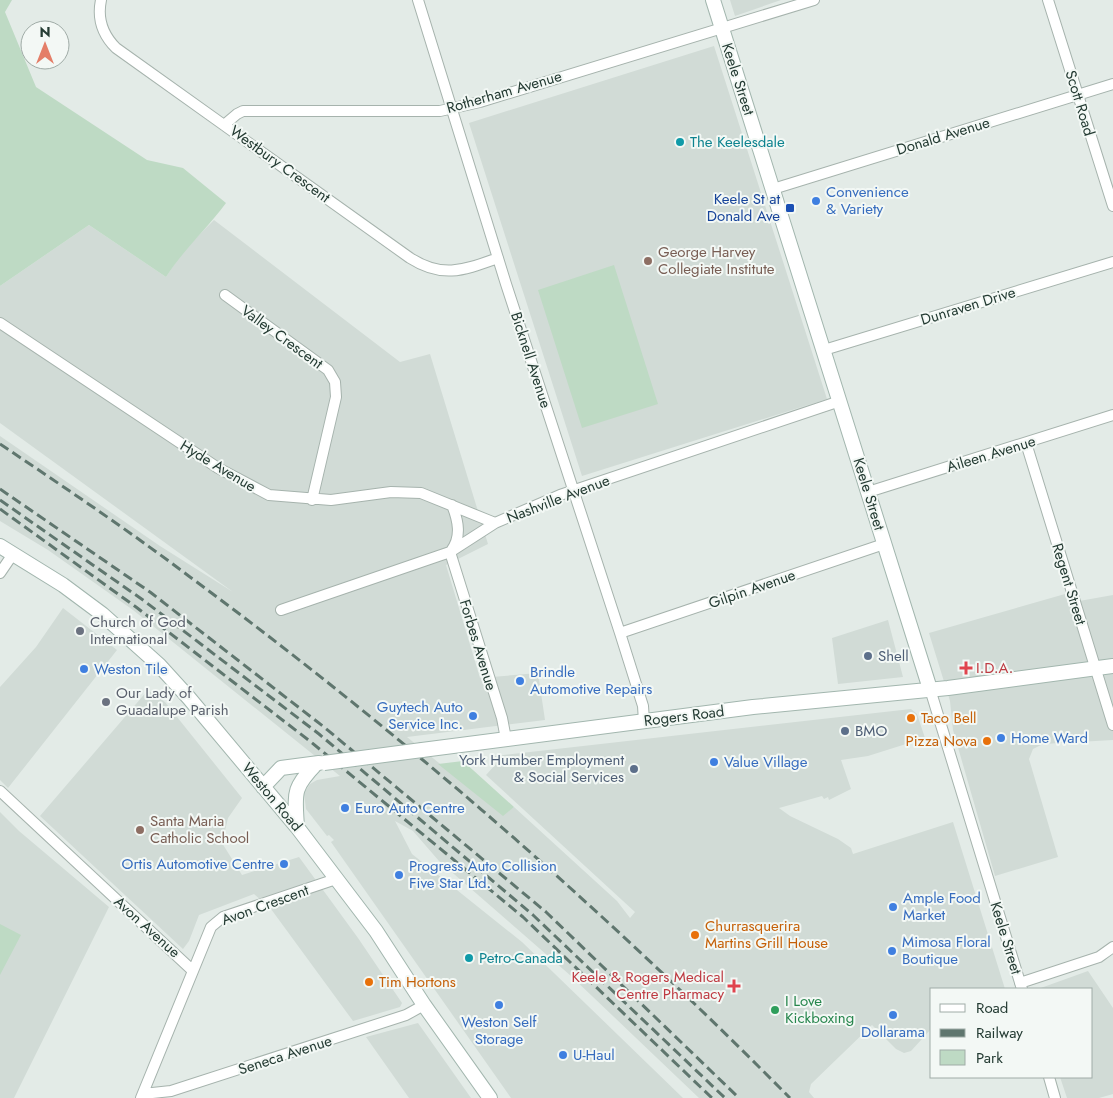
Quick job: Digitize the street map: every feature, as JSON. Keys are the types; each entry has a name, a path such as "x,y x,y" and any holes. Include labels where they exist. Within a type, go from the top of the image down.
{"main road":[{"name":"Keele Street","path":"714,0 930,689"},
{"name":"Weston Road","path":"0,546 63,585 102,614 159,665 189,698 298,827 376,931 424,1005 490,1098"},
{"name":"Rogers Road","path":"263,787 281,768 753,707 930,689 1113,666"},
{"path":"298,827 297,788 300,781 320,763"}],"street":[{"name":"Westbury Crescent","path":"102,0 100,18 108,40 126,56 420,264 429,269 448,272 498,258"},
{"name":"Bicknell Avenue","path":"418,0 498,258 620,633 642,706 644,721"},
{"name":"Rotherham Avenue","path":"224,125 243,111 432,111 452,108 480,102 814,0"},
{"name":"Scott Road","path":"1048,0 1113,206"},
{"name":"Donald Avenue","path":"773,189 1113,84"},
{"name":"Dunraven Drive","path":"824,350 1113,262"},
{"name":"Valley Crescent","path":"226,295 328,370 335,382 336,397 333,413 312,500"},
{"name":"Hyde Avenue","path":"0,323 218,468 269,496 312,500 408,492 432,496 495,523"},
{"name":"Nashville Avenue","path":"281,610 450,552 495,523 574,491 840,401"},
{"name":"Aileen Avenue","path":"868,492 1113,415"},
{"name":"Regent Street","path":"1026,443 1113,725"},
{"path":"450,552 456,542 458,531 452,505"},
{"name":"Gilpin Avenue","path":"620,633 884,544"},
{"name":"Forbes Avenue","path":"450,552 502,718 506,739"},
{"path":"0,573 13,554"},
{"name":"Keele Street","path":"930,689 1021,986"},
{"name":"Avon Avenue","path":"0,791 192,970 142,1096"},
{"name":"Avon Crescent","path":"192,970 211,927 223,917 336,879"},
{"path":"1021,986 1091,961 1113,947"},
{"name":"Seneca Avenue","path":"142,1096 170,1091 406,1015 424,1005"},
{"path":"1049,1078 1055,1098"}],"shaded area":[{"path":"730,0 781,0 735,16"},
{"name":"George Harvey Collegiate Institute","path":"714,46 827,399 582,476 469,123"},
{"path":"214,220 400,362 430,354 488,544 446,565 480,678 538,673 545,720 407,737 503,815 514,807 617,901 630,918 635,912 486,775 496,764 495,756 911,709 917,714 925,738 868,756 841,760 851,789 829,800 828,797 824,799 822,796 779,808 790,816 838,839 851,848 853,854 953,822 1005,988 930,988 930,1030 911,1051 904,1053 896,1049 872,1025 811,1084 809,1092 814,1098 699,1098 571,976 439,861 413,831 395,821 412,854 522,942 683,1098 511,1098 331,842 334,840 329,835 327,836 306,809 304,793 310,784 317,780 340,776 133,610 48,550 0,521 0,436 160,546 233,592 0,423 0,286 89,225 166,277 183,251"},
{"path":"1065,594 1068,603 1113,595 1113,740 1043,744 1033,749 1029,759 1058,857 995,876 953,730 950,701 929,633"},
{"path":"63,608 117,650 8,788 0,780 0,687 36,647"},
{"path":"888,620 903,677 838,684 832,638"},
{"name":"Santa Maria Catholic School","path":"148,690 165,702 242,798 228,818 222,843 242,875 299,857 358,938 402,1003 400,1007 353,1021 271,909 254,894 199,915 189,941 183,949 40,816"},
{"path":"0,812 19,831 109,907 14,1098 0,1098"},
{"path":"1088,971 1113,1008 1113,1094 1099,1098 1067,1098 1060,1078 1093,1078 1093,988 1041,988"},
{"path":"418,1023 471,1098 409,1098 366,1037"}],"green space":[{"path":"0,0 12,0 5,12 20,48 20,70 29,70 36,87 147,160 183,168 226,203 180,257 166,277 89,225 0,286"},
{"path":"614,265 658,404 582,428 538,290"},
{"path":"463,761 514,807 503,816 438,764"},
{"path":"0,924 21,935 0,975"}],"railway":[{"path":"0,444 120,526 190,577 348,698 425,761 647,959 790,1098"},
{"path":"0,489 150,592 324,727 546,912 739,1098"},
{"path":"0,500 143,600 319,734 533,915 725,1098"},
{"path":"0,509 136,607 311,742 523,917 712,1098"}],"place":[{"name":"The Keelesdale","path":"680,142"},
{"name":"Convenience & Variety","path":"816,201"},
{"name":"Keele St at Donald Ave","path":"790,208"},
{"name":"George Harvey Collegiate Institute","path":"648,261"},
{"name":"Church of God International","path":"80,631"},
{"name":"Shell","path":"868,656"},
{"name":"I.D.A.","path":"966,668"},
{"name":"Weston Tile","path":"84,669"},
{"name":"Brindle Automotive Repairs","path":"520,681"},
{"name":"Our Lady of Guadalupe Parish","path":"106,702"},
{"name":"Guytech Auto Service Inc.","path":"473,716"},
{"name":"Taco Bell","path":"911,718"},
{"name":"BMO","path":"845,731"},
{"name":"Home Ward","path":"1001,738"},
{"name":"Pizza Nova","path":"987,741"},
{"name":"Value Village","path":"714,762"},
{"name":"York Humber Employment & Social Services","path":"634,769"},
{"name":"Euro Auto Centre","path":"345,808"},
{"name":"Santa Maria Catholic School","path":"140,830"},
{"name":"Ortis Automotive Centre","path":"284,864"},
{"name":"Progress Auto Collision Five Star Ltd.","path":"399,875"},
{"name":"Ample Food Market","path":"893,907"},
{"name":"Churrasquerira Martins Grill House","path":"695,935"},
{"name":"Mimosa Floral Boutique","path":"892,951"},
{"name":"Petro-Canada","path":"469,958"},
{"name":"Tim Hortons","path":"369,982"},
{"name":"Keele & Rogers Medical Centre Pharmacy","path":"734,986"},
{"name":"Weston Self Storage","path":"499,1005"},
{"name":"I Love Kickboxing","path":"775,1010"},
{"name":"Dollarama","path":"893,1015"},
{"name":"U-Haul","path":"563,1055"}]}
